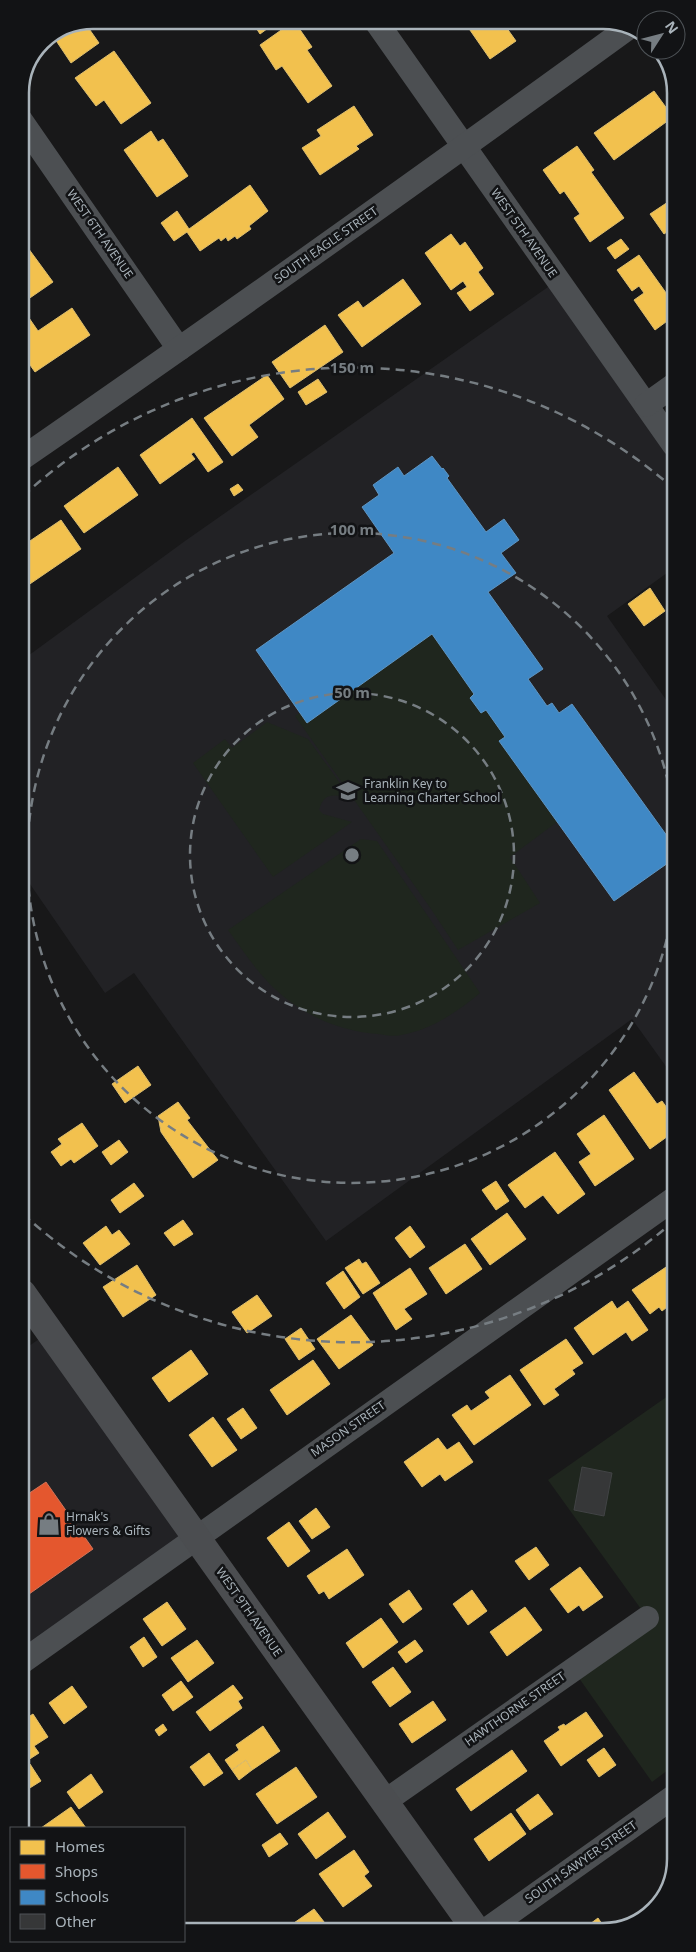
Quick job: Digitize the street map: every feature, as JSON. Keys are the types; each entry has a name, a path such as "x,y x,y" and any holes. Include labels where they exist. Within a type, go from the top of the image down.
{"main road":[{"name":"WEST 9TH AVENUE","path":"29,1303 471,1923"}],"street":[{"name":"WEST 5TH AVENUE","path":"382,29 667,435"},
{"name":"SOUTH EAGLE STREET","path":"29,453 464,147 622,32"},
{"name":"WEST 6TH AVENUE","path":"29,131 179,349"},
{"path":"646,405 667,390"},
{"name":"MASON STREET","path":"29,1657 667,1204"},
{"name":"HAWTHORNE STREET","path":"384,1802 647,1618"},
{"name":"SOUTH SAWYER STREET","path":"496,1923 667,1801"}],"shaded area":[{"name":"Franklin Key to Learning Charter School","path":"558,280 667,435 667,573 607,616 667,701 667,1068 632,1019 326,1241 134,973 105,993 29,883 29,655 185,541"},
{"path":"432,634 474,694 470,698 481,713 486,710 505,737 499,741 557,822 510,857 540,903 458,950 295,716 300,713 307,722"},
{"path":"267,722 308,739 351,798 335,795 327,797 319,810 323,814 352,822 273,877 193,763 225,739 232,748"},
{"path":"361,839 377,841 480,993 433,1025 412,1033 392,1036 347,1029 304,1011 278,992 267,981 228,930"},
{"path":"49,1332 196,1537 29,1657 29,1346"},
{"path":"667,1397 667,1771 652,1782 567,1661 641,1609 548,1480"}],"building: Homes":[{"path":"89,29 99,43 71,63 56,41 68,34"},
{"path":"257,29 267,29 260,34"},
{"path":"283,29 300,29 312,47 307,50 332,86 308,103 282,66 276,70 260,45"},
{"path":"469,29 507,29 516,41 490,59"},
{"path":"114,51 151,103 121,124 104,100 96,106 75,78"},
{"path":"654,91 667,109 667,121 614,160 594,133"},
{"path":"354,106 373,135 356,146 359,149 320,175 302,148 321,136 317,130"},
{"path":"151,131 158,142 163,139 188,176 157,197 124,150"},
{"path":"577,146 594,170 591,172 624,218 590,242 574,218 580,214 564,191 560,194 543,170"},
{"path":"250,185 268,211 249,226 251,229 237,239 235,236 228,241 226,237 221,241 219,238 200,251 187,232 174,241 161,223 177,211 189,229"},
{"path":"667,203 667,232 664,234 650,214"},
{"path":"451,234 460,246 465,242 483,268 478,272 494,294 470,311 457,293 467,287 463,281 451,290 425,253"},
{"path":"621,239 629,249 615,259 607,248"},
{"path":"29,249 53,282 29,299"},
{"path":"639,255 667,294 667,321 655,330 634,300 644,293 639,286 632,291 617,270"},
{"path":"403,279 421,304 362,347 338,315 358,301 363,308"},
{"path":"72,308 90,335 35,372 29,364 29,318 38,331"},
{"path":"325,325 343,352 290,388 272,362"},
{"path":"267,375 284,399 249,425 258,437 232,456 204,418"},
{"path":"318,379 327,392 306,405 298,392"},
{"path":"192,418 223,462 208,472 194,452 191,454 195,459 160,484 140,455"},
{"path":"118,467 138,495 84,533 64,506"},
{"path":"238,484 243,490 234,496 230,489"},
{"path":"61,520 81,549 29,585 29,542"},
{"path":"650,588 665,611 644,626 628,604"},
{"path":"138,1066 151,1085 125,1103 112,1084"},
{"path":"634,1072 657,1104 662,1101 667,1108 667,1137 650,1149 609,1090"},
{"path":"178,1102 190,1118 187,1120 218,1160 193,1178 161,1132 158,1116"},
{"path":"604,1115 634,1159 595,1186 579,1162 591,1154 577,1134"},
{"path":"82,1123 98,1146 74,1163 71,1159 61,1166 51,1152 62,1144 58,1139"},
{"path":"119,1140 128,1152 111,1165 102,1152"},
{"path":"555,1152 585,1194 558,1214 543,1195 525,1208 508,1185"},
{"path":"496,1181 509,1201 496,1210 482,1190"},
{"path":"134,1183 144,1196 120,1213 111,1200"},
{"path":"507,1213 526,1239 490,1265 471,1239"},
{"path":"183,1220 193,1234 174,1246 164,1233"},
{"path":"106,1226 112,1235 119,1230 130,1244 100,1265 83,1243"},
{"path":"410,1226 425,1247 410,1258 395,1238"},
{"path":"465,1244 482,1269 446,1294 429,1268"},
{"path":"359,1259 362,1264 366,1262 380,1283 363,1294 345,1268"},
{"path":"137,1265 156,1295 123,1317 103,1287"},
{"path":"667,1266 667,1307 662,1311 659,1307 650,1314 632,1290"},
{"path":"410,1268 427,1294 404,1309 412,1319 396,1330 373,1293"},
{"path":"343,1271 360,1297 344,1309 326,1283"},
{"path":"257,1295 272,1316 247,1333 232,1312"},
{"path":"612,1301 617,1309 628,1301 648,1330 632,1341 626,1332 593,1355 574,1328"},
{"path":"351,1315 373,1345 339,1369 317,1339"},
{"path":"301,1328 315,1349 299,1360 285,1339"},
{"path":"566,1339 583,1363 572,1370 575,1374 554,1389 559,1395 544,1405 520,1370"},
{"path":"191,1350 208,1374 169,1402 152,1378"},
{"path":"313,1360 330,1384 287,1415 270,1390"},
{"path":"510,1375 531,1405 474,1445 452,1415 467,1405 471,1411 490,1398 485,1392"},
{"path":"243,1408 257,1428 241,1439 227,1419"},
{"path":"213,1417 237,1450 212,1467 189,1435"},
{"path":"438,1438 447,1450 459,1442 473,1462 445,1481 440,1474 422,1487 404,1462"},
{"path":"316,1508 330,1527 312,1539 299,1521"},
{"path":"289,1522 310,1551 288,1567 267,1538"},
{"path":"536,1547 549,1565 529,1580 515,1561"},
{"path":"347,1549 364,1575 329,1599 324,1591 319,1594 307,1576"},
{"path":"580,1567 603,1597 583,1611 579,1605 568,1613 550,1589"},
{"path":"409,1590 422,1609 403,1623 389,1604"},
{"path":"472,1590 487,1611 468,1625 453,1604"},
{"path":"167,1602 186,1629 162,1646 143,1619"},
{"path":"525,1607 542,1630 507,1656 490,1632"},
{"path":"381,1618 398,1642 363,1668 346,1643"},
{"path":"144,1637 157,1657 143,1667 130,1647"},
{"path":"197,1640 214,1663 188,1682 171,1658"},
{"path":"415,1640 423,1651 406,1663 398,1652"},
{"path":"393,1667 411,1692 390,1707 372,1682"},
{"path":"181,1681 193,1697 173,1711 162,1695"},
{"path":"233,1685 243,1698 238,1701 242,1708 210,1731 196,1712"},
{"path":"72,1686 87,1707 64,1724 49,1703"},
{"path":"433,1701 446,1720 412,1743 399,1724"},
{"path":"586,1712 603,1736 561,1766 544,1741 560,1730 558,1727 564,1724 565,1726"},
{"path":"33,1714 48,1737 34,1746 39,1753 29,1759 29,1717"},
{"path":"163,1724 167,1730 159,1736 155,1730"},
{"path":"263,1726 280,1751 252,1770 246,1760 232,1770 225,1760 239,1750 236,1745"},
{"path":"604,1748 616,1765 599,1777 587,1760"},
{"path":"512,1750 527,1771 471,1811 456,1789"},
{"path":"209,1753 223,1773 204,1786 190,1767"},
{"path":"246,1760 252,1770 239,1780 232,1770"},
{"path":"29,1764 41,1781 29,1788"},
{"path":"296,1767 317,1797 277,1824 256,1794"},
{"path":"91,1774 103,1792 79,1809 67,1792"},
{"path":"538,1794 553,1814 530,1830 516,1810"},
{"path":"71,1807 85,1827 42,1827"},
{"path":"328,1812 346,1837 316,1859 298,1834"},
{"path":"511,1813 526,1834 489,1861 474,1839"},
{"path":"280,1833 288,1844 269,1857 262,1845"},
{"path":"354,1850 369,1872 364,1876 372,1886 343,1907 319,1874"},
{"path":"314,1909 325,1923 294,1923"},
{"path":"598,1918 601,1923 591,1923"}],"building: Shops":[{"name":"Hrnak's Flowers & Gifts","path":"46,1482 93,1549 29,1594 29,1493"}],"building: Schools":[{"path":"432,456 449,476 447,478 486,532 504,519 519,540 501,553 516,573 488,592 543,669 528,679 547,706 552,703 559,713 572,704 667,836 667,864 614,901 499,741 505,737 486,710 481,713 470,698 474,694 432,634 307,723 256,650 394,553 362,507 379,495 373,485 398,467 404,476"}],"building: Other":[{"path":"582,1467 612,1473 604,1516 574,1510"}],"place":[{"name":"Franklin Key to Learning Charter School","path":"348,791"},
{"name":"Hrnak's Flowers & Gifts","path":"49,1524"}]}
